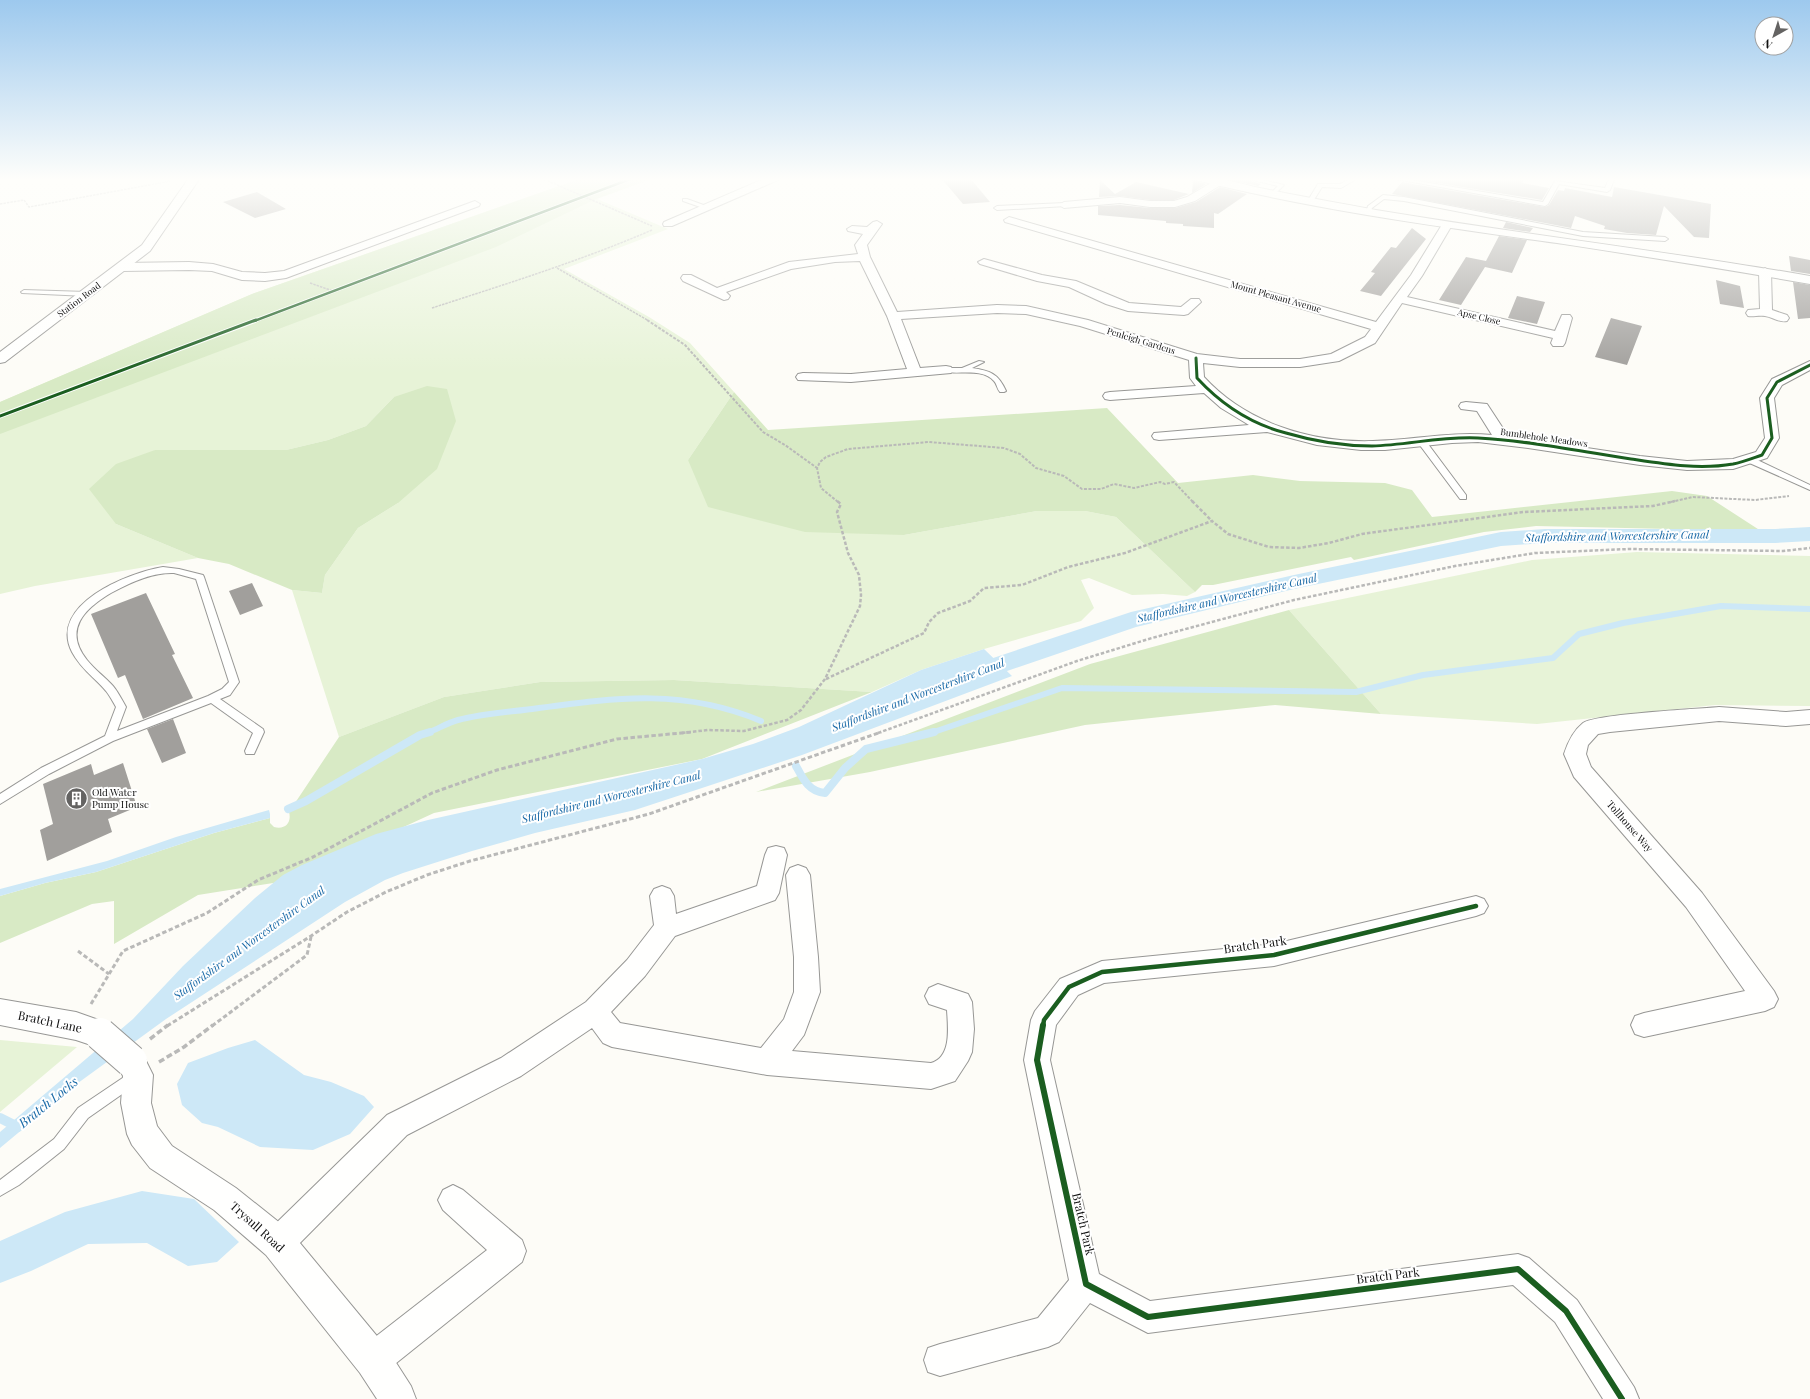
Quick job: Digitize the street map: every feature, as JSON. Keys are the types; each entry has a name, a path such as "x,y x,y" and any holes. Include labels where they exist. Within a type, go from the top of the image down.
{"street":[{"name":"Station Road","path":"0,359 123,267 146,248 149,243"},
{"path":"123,267 189,266 213,268 242,276 265,277 286,274 369,243"},
{"path":"862,243 861,245 864,257 892,316 914,372"},
{"name":"Mount Pleasant Avenue","path":"1089,243 1379,328"},
{"path":"1379,328 1416,276 1436,243"},
{"path":"1581,243 1638,251 1810,280"},
{"path":"687,278 720,294 789,266 835,259 864,257"},
{"path":"984,262 1041,278 1072,284 1110,301 1128,307 1184,311 1195,302"},
{"path":"1765,272 1766,312"},
{"name":"Apse Close","path":"1400,299 1558,339 1566,318"},
{"path":"1083,323 1110,301"},
{"name":"Penleigh Gardens","path":"892,316 998,309 1026,310 1083,323 1196,358 1240,363 1300,363 1334,358 1370,340 1379,328"},
{"path":"1752,313 1766,312 1783,318"},
{"name":"Bumblehole Meadows","path":"1196,358 1197,378 1207,389 1241,416 1269,428 1286,433 1334,443 1371,446 1472,438 1502,440 1646,462 1692,466 1734,464 1762,455 1772,438 1767,398 1777,382 1810,364"},
{"path":"803,377 851,378 946,370"},
{"path":"1110,396 1207,389"},
{"path":"1466,406 1482,407 1502,440"},
{"path":"1159,436 1269,428"},
{"name":"Tollhouse Way","path":"1644,1025 1765,999 1694,900 1582,771 1575,754 1578,742 1591,728 1610,724 1719,714 1810,718"},
{"path":"278,1243 397,1125 511,1067 595,1011 636,968 666,928 767,893 776,855"},
{"path":"767,1062 795,1026 807,992 806,956 798,876"},
{"path":"662,896 666,928"},
{"name":"Bratch Park","path":"1476,906 1274,955 1102,972 1069,987 1044,1020 1037,1060 1086,1284 1148,1317 1518,1269 1566,1311 1622,1399"},
{"path":"595,1011 612,1034 767,1062 931,1076 945,1072 959,1052 959,1002 938,996"},
{"name":"Bratch Lane","path":"0,1012 88,1030"},
{"path":"88,1030 135,1068"},
{"name":"Trysull Road","path":"135,1068 136,1104 143,1134 161,1157 225,1199 278,1243 373,1360 398,1399"},
{"path":"373,1360 511,1251 453,1200"},
{"path":"940,1360 1048,1331 1086,1284"}],"lane":[{"path":"24,292 87,294"},
{"path":"964,369 981,362"},
{"path":"946,370 964,369 990,376 996,380 1002,391"},
{"path":"1422,442 1463,497"},
{"path":"1748,459 1810,488"},
{"path":"0,800 45,770 109,738 212,699 226,692 234,682 200,577 178,571 159,571 118,586 97,597 84,607 74,620 72,630 78,656 111,690 121,707 109,738"},
{"path":"212,699 259,732 250,751"},
{"path":"0,1189 14,1180 59,1144 83,1113 135,1068"}],"path":[{"path":"432,308 557,268 621,243"},
{"path":"557,268 636,312 684,345 763,432 785,445 817,468"},
{"path":"306,281 333,291"},
{"path":"325,294 340,288"},
{"path":"88,1030 109,974 123,951 206,913 258,880 313,857 432,793 497,770 617,739 708,730 744,731 787,720 801,710 825,679 860,606 861,595 859,575 848,553 847,545 840,528 837,512 841,504 821,488 817,468 826,456 848,449 929,442 979,445 1004,448 1020,454 1036,468 1064,476 1082,489 1101,489 1114,484 1134,488 1160,482 1165,484 1174,482 1212,521 1228,534 1269,547 1298,548 1329,543 1362,534 1523,512 1653,506 1693,497 1755,500 1794,495"},
{"path":"825,679 924,633 929,622 938,613 970,601 984,588 1022,585 1068,567 1125,553 1212,521"},
{"path":"135,1068 184,1047 307,955 311,936 326,924 368,900 417,879 493,853 642,816 700,797 1076,661 1152,638 1294,600 1462,564 1535,553 1621,549 1783,551 1810,548"},
{"path":"78,951 109,974"}],"green space":[{"path":"396,243 631,243 564,269 649,317 690,343 734,392 688,460 904,535 1037,511 1085,511 1116,517 1195,592 1187,596 1163,594 1132,595 1089,578 1081,580 1094,608 1081,621 984,649 921,670 872,692 674,680 540,682 444,697 339,737 292,590 322,593 325,575 358,528 398,503 394,397 366,426 328,440 286,450 155,450 116,524 198,558 35,586 0,594 0,402 252,294"},
{"path":"396,243 504,243 0,434 0,402 252,294"},
{"path":"427,386 447,389 456,421 437,469 398,503 358,528 325,575 322,593 292,590 229,564 198,558 116,524 89,489 116,464 155,450 286,450 328,440 366,426 394,397"},
{"path":"734,392 768,430 1107,408 1178,483 1253,475 1300,481 1385,483 1412,490 1432,517 1672,491 1707,496 1761,531 1536,526 1484,532 1354,560 1351,557 1213,585 1202,585 1195,592 1116,517 1085,511 1037,511 904,535 805,532 708,507 688,460"},
{"path":"1637,552 1810,556 1810,706 1715,705 1537,724 1381,714 1289,610 1532,560"},
{"path":"1289,610 1381,714 1275,705 1085,725 870,772 756,792 1090,664"},
{"path":"674,680 872,692 702,759 434,813 286,881 198,895 114,944 114,901 92,904 0,943 0,896 45,883 96,872 214,833 270,818 270,823 274,827 278,828 287,825 290,816 289,812 339,737 444,697 540,682"},
{"path":"0,1040 77,1047 0,1112"}],"water":[{"name":"Bratch Locks","path":"984,649 1012,676 802,755 635,810 535,833 472,851 385,880 345,902 166,1019 78,1083 0,1148 0,1132 133,1019 183,966 255,898 283,875 302,865 376,834 428,820 702,759 753,744 799,727 921,670"},
{"path":"269,810 270,818 214,833 96,872 45,883 0,896 0,889 107,861 176,837"},
{"path":"255,1040 304,1075 331,1082 364,1096 374,1107 350,1134 313,1150 260,1147 218,1127 202,1123 182,1105 177,1084 188,1063"},
{"path":"142,1191 194,1199 239,1242 217,1262 188,1266 147,1243 88,1244 31,1271 0,1283 0,1241 65,1212"}],"building":[{"path":"1400,243 1423,243 1381,296 1360,291 1375,273 1371,272 1391,247 1396,248"},
{"path":"1495,243 1526,243 1512,273 1485,267 1461,305 1439,300 1466,257 1486,261"},
{"path":"1789,256 1810,260 1810,274 1791,271"},
{"path":"1716,280 1740,286 1744,308 1720,304"},
{"path":"1793,282 1810,285 1810,318 1798,319"},
{"path":"1517,296 1545,302 1537,324 1508,318"},
{"path":"1611,318 1642,326 1627,365 1595,357"},
{"path":"252,583 263,606 240,615 229,591"},
{"path":"146,593 175,654 172,655 193,698 143,719 125,675 118,678 91,614"},
{"path":"173,719 186,753 162,763 147,729"},
{"name":"Old Water Pump House","path":"123,763 137,807 108,819 112,832 47,861 40,830 53,824 43,784 91,764 94,775"}],"waterway":[{"name":"Staffordshire and Worcestershire Canal","path":"966,676 1131,620 1294,582 1501,539 1545,536 1775,536 1810,534"},
{"path":"934,732 1062,688 1356,692 1423,675 1553,658 1579,634 1623,623 1721,606 1810,609"},
{"path":"428,733 454,721 478,716 596,701 651,698 705,704 733,711 761,721"},
{"path":"796,766 807,784 815,790 825,793 845,768 866,749 934,732"},
{"path":"288,809 306,801 420,735 428,733"},
{"name":"Bratch Locks","path":"0,1118 18,1127"}],"cycle path":[{"path":"0,416 459,243"},
{"path":"1196,358 1197,378 1226,405 1248,419 1272,429 1306,438 1361,446 1398,444 1452,438 1494,439 1656,463 1687,466 1718,466 1733,464 1762,455 1772,438 1767,398 1777,382 1810,365"},
{"path":"1476,906 1274,955 1102,972 1069,987 1044,1020 1037,1060 1086,1284 1148,1317 1518,1269 1566,1311 1622,1399"}],"place":[{"name":"Old Water Pump House","path":"76,798"}]}
